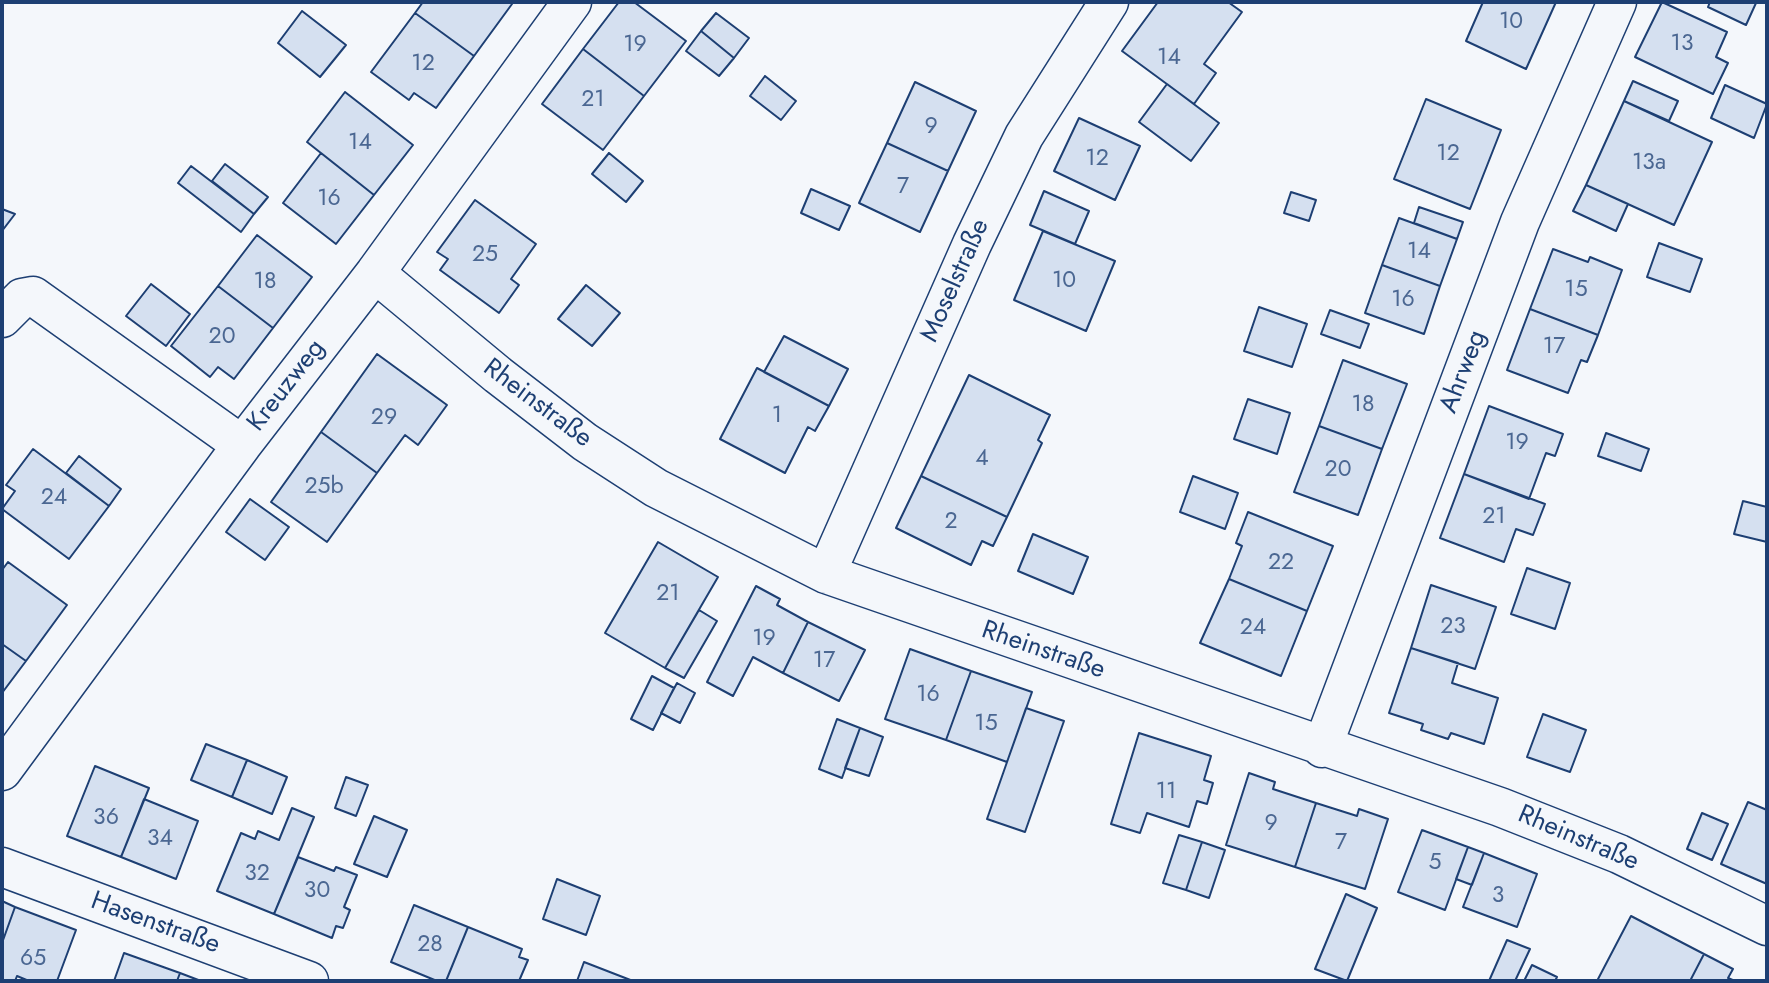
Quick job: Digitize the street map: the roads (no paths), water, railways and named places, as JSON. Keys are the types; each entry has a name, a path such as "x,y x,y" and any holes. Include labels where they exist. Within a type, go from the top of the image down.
{"street":[{"name":"Kreuzweg","path":"2,771 242,445 375,273 572,2"},
{"name":"Moselstraße","path":"826,574 972,244 1024,136 1109,2"},
{"name":"Ahrweg","path":"1322,748 1520,222 1617,2"},
{"name":"Rheinstraße","path":"375,273 498,375 585,442 656,488 826,574 1322,748 1500,807 1619,854 1767,926"},
{"path":"2,318 22,298 33,296 242,445"},
{"name":"Hasenstraße","path":"2,867 309,981"}]}
